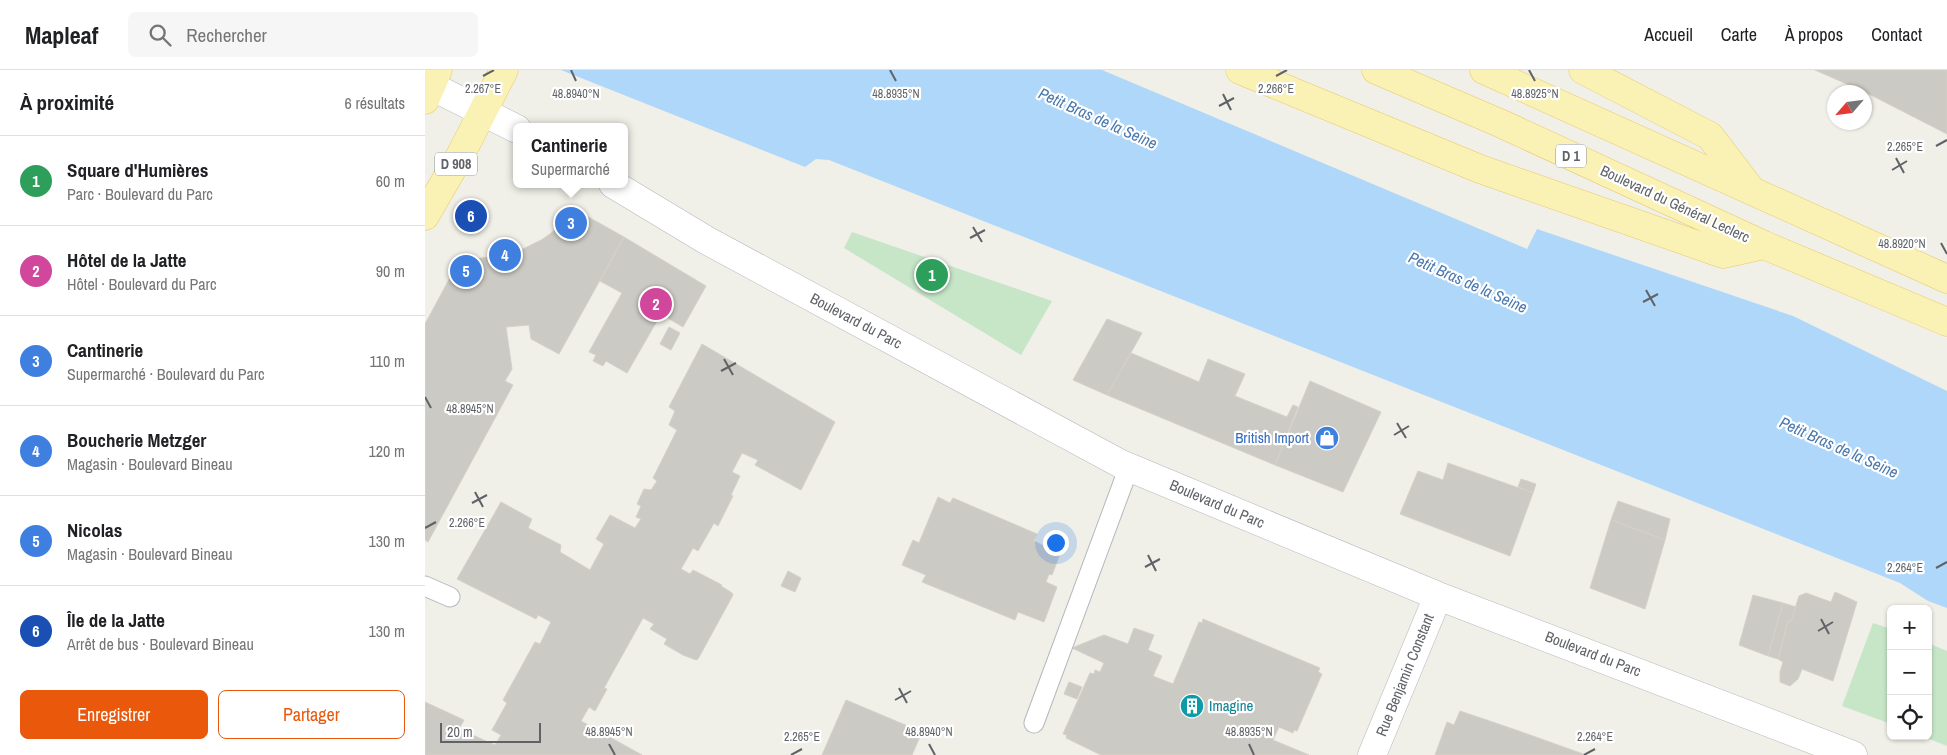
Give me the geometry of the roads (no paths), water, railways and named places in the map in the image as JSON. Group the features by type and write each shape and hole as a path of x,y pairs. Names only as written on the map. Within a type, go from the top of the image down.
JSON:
{"main road":[{"name":"D 908","path":"425,216 455,167 485,111 504,70"},
{"path":"1240,70 1479,168 1723,254 1764,245"},
{"name":"Boulevard du Général Leclerc","path":"1376,70 1502,124 1764,245 1947,322"},
{"path":"1483,70 1947,279"},
{"path":"1583,70 1710,136 1752,190"}],"street":[{"path":"430,84 513,127"},
{"name":"Boulevard du Parc","path":"620,188 706,240 1129,467 1438,596 1850,754"},
{"name":"Rue Benjamin Constant","path":"1372,755 1438,596"}],"lane":[{"path":"1034,723 1129,467"},
{"path":"425,586 450,597"}],"water":[{"name":"Petit Bras de la Seine","path":"561,70 1102,70 1527,249 1537,229 1793,316 1947,391 1947,608 1928,601 1900,583 829,160 816,159 805,167"}],"place":[{"name":"Île de la Jatte","path":"471,216"},
{"name":"Cantinerie","path":"571,223"},
{"name":"Boucherie Metzger","path":"505,255"},
{"name":"Nicolas","path":"466,271"},
{"name":"Square d'Humières","path":"932,275"},
{"name":"Hôtel de la Jatte","path":"656,304"},
{"name":"British Import","path":"1327,438"},
{"name":"Imagine","path":"1192,706"}]}
